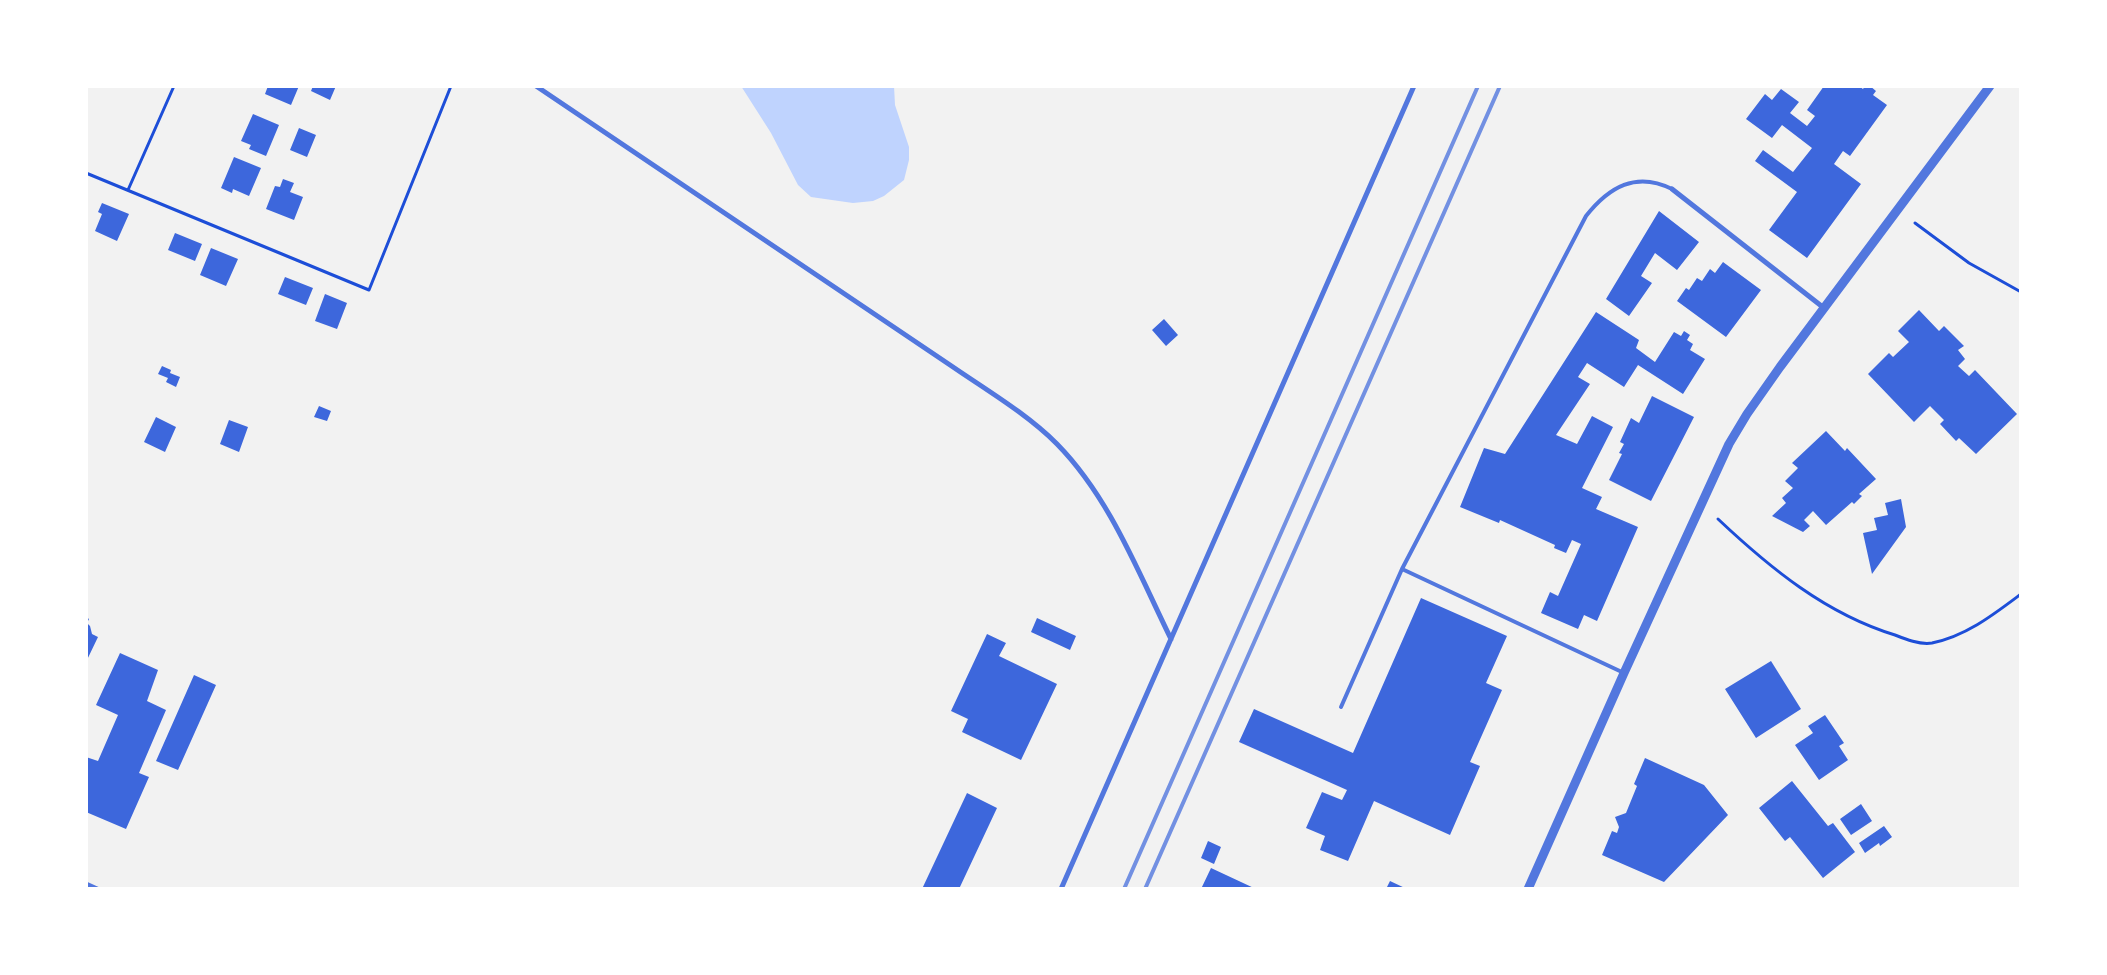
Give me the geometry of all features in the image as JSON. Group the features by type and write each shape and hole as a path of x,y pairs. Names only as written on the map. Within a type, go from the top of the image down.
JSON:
{"street":[{"path":"536,86 953,367 1021,414 1056,443 1080,471 1119,531 1170,640"},
{"path":"1061,889 1414,86"},
{"path":"1528,889 1729,444 1747,414 1824,308 1990,86"},
{"path":"1672,189 1824,308"},
{"path":"86,884 97,889"}],"lane":[{"path":"1340,707 1402,569 1586,216 1604,195 1625,184 1643,181 1658,182 1672,189"},
{"path":"1402,569 1624,673"}],"path":[{"path":"128,190 174,86"},
{"path":"86,173 369,290 451,86"},
{"path":"1898,210 1969,263 2021,292"},
{"path":"1701,503 1759,557 1806,593 1869,627 1909,640 1929,644 1954,636 1984,622 2021,594"}],"water":[{"path":"741,86 894,86 895,105 909,147 909,160 904,180 884,196 873,201 853,203 811,197 798,185 771,133"}],"building":[{"path":"268,86 299,86 291,105 265,94"},
{"path":"313,86 336,86 330,100 311,91"},
{"path":"1824,86 1859,86 1863,89 1865,86 1870,86 1876,91 1873,95 1887,105 1850,156 1843,151 1834,164 1861,184 1807,258 1769,230 1797,192 1755,161 1763,150 1793,172 1812,148 1782,125 1772,138 1746,119 1765,94 1772,100 1781,89 1799,102 1790,113 1807,126 1815,116 1807,110"},
{"path":"253,114 279,125 266,156 249,149 251,145 241,141"},
{"path":"299,128 316,135 307,157 290,150"},
{"path":"234,157 261,168 249,196 233,189 232,193 221,188"},
{"path":"283,179 294,183 290,192 303,197 294,220 266,209 275,186 280,187"},
{"path":"102,203 129,214 117,241 95,231 102,214 98,212"},
{"path":"1659,211 1699,242 1677,270 1655,253 1641,276 1652,283 1629,316 1606,299"},
{"path":"175,233 202,244 195,261 168,250"},
{"path":"211,248 238,259 226,286 200,275"},
{"path":"1723,262 1761,290 1726,337 1677,301 1686,288 1689,290 1697,278 1702,281 1710,269 1715,273"},
{"path":"285,277 313,288 306,305 278,294"},
{"path":"325,294 347,303 337,329 315,321"},
{"path":"1919,310 1939,331 1944,326 1964,346 1958,350 1965,359 1958,366 1969,376 1975,370 2017,414 1976,454 1959,438 1956,441 1940,424 1944,420 1930,406 1914,422 1868,374 1889,353 1893,357 1909,342 1898,331"},
{"path":"1596,312 1639,340 1636,348 1655,362 1674,332 1681,336 1684,331 1690,335 1687,340 1693,344 1690,350 1705,359 1683,394 1638,365 1624,387 1587,363 1578,377 1590,384 1556,435 1577,444 1592,416 1613,427 1582,488 1602,497 1596,509 1638,527 1597,621 1584,615 1578,629 1541,613 1550,592 1558,596 1581,544 1572,540 1566,553 1554,548 1555,545 1500,520 1499,523 1460,507 1484,448 1505,454"},
{"path":"1164,319 1178,335 1166,346 1152,330"},
{"path":"162,366 171,370 170,373 180,377 176,387 166,382 168,378 158,374"},
{"path":"1652,396 1694,417 1651,501 1609,480 1622,454 1619,453 1624,444 1620,442 1631,418 1639,423"},
{"path":"319,406 331,411 327,421 314,417"},
{"path":"156,417 176,427 165,452 144,442"},
{"path":"229,420 248,427 239,452 220,444"},
{"path":"1826,431 1845,451 1847,448 1876,479 1859,494 1862,496 1854,504 1852,502 1826,525 1813,511 1804,520 1810,526 1803,532 1772,516 1786,503 1782,498 1793,488 1785,481 1798,468 1792,463"},
{"path":"1901,499 1906,527 1872,574 1863,533 1877,530 1874,518 1888,515 1885,503"},
{"path":"1421,598 1507,636 1486,683 1502,690 1470,762 1480,766 1450,835 1374,801 1348,861 1320,850 1325,836 1306,828 1322,792 1342,800 1347,790 1239,742 1254,709 1353,753"},
{"path":"86,617 89,619 87,623 92,634 98,637 86,662"},
{"path":"1037,618 1076,636 1070,650 1031,632"},
{"path":"987,634 1006,643 999,656 1057,684 1021,760 962,732 968,719 951,711"},
{"path":"120,653 158,670 147,701 166,710 139,773 149,777 126,829 86,812 86,757 98,761 118,715 96,705"},
{"path":"1771,661 1801,709 1756,738 1725,689"},
{"path":"194,675 216,685 178,770 156,761"},
{"path":"1825,715 1844,743 1839,746 1848,760 1819,780 1795,745 1813,733 1808,726"},
{"path":"1645,758 1704,785 1728,815 1664,882 1602,855 1612,831 1617,833 1619,827 1615,817 1626,813 1637,786 1634,784"},
{"path":"1792,781 1828,826 1833,823 1855,852 1823,878 1790,837 1785,841 1759,808"},
{"path":"967,793 997,808 959,889 922,889"},
{"path":"1861,804 1872,821 1851,835 1840,819"},
{"path":"1884,826 1892,837 1880,846 1879,843 1865,853 1859,843"},
{"path":"1208,841 1221,847 1214,864 1201,858"},
{"path":"1211,868 1256,889 1201,889"},
{"path":"1390,881 1407,889 1386,889"}],"railway":[{"path":"1124,889 1478,86"},
{"path":"1145,889 1500,86"}]}
